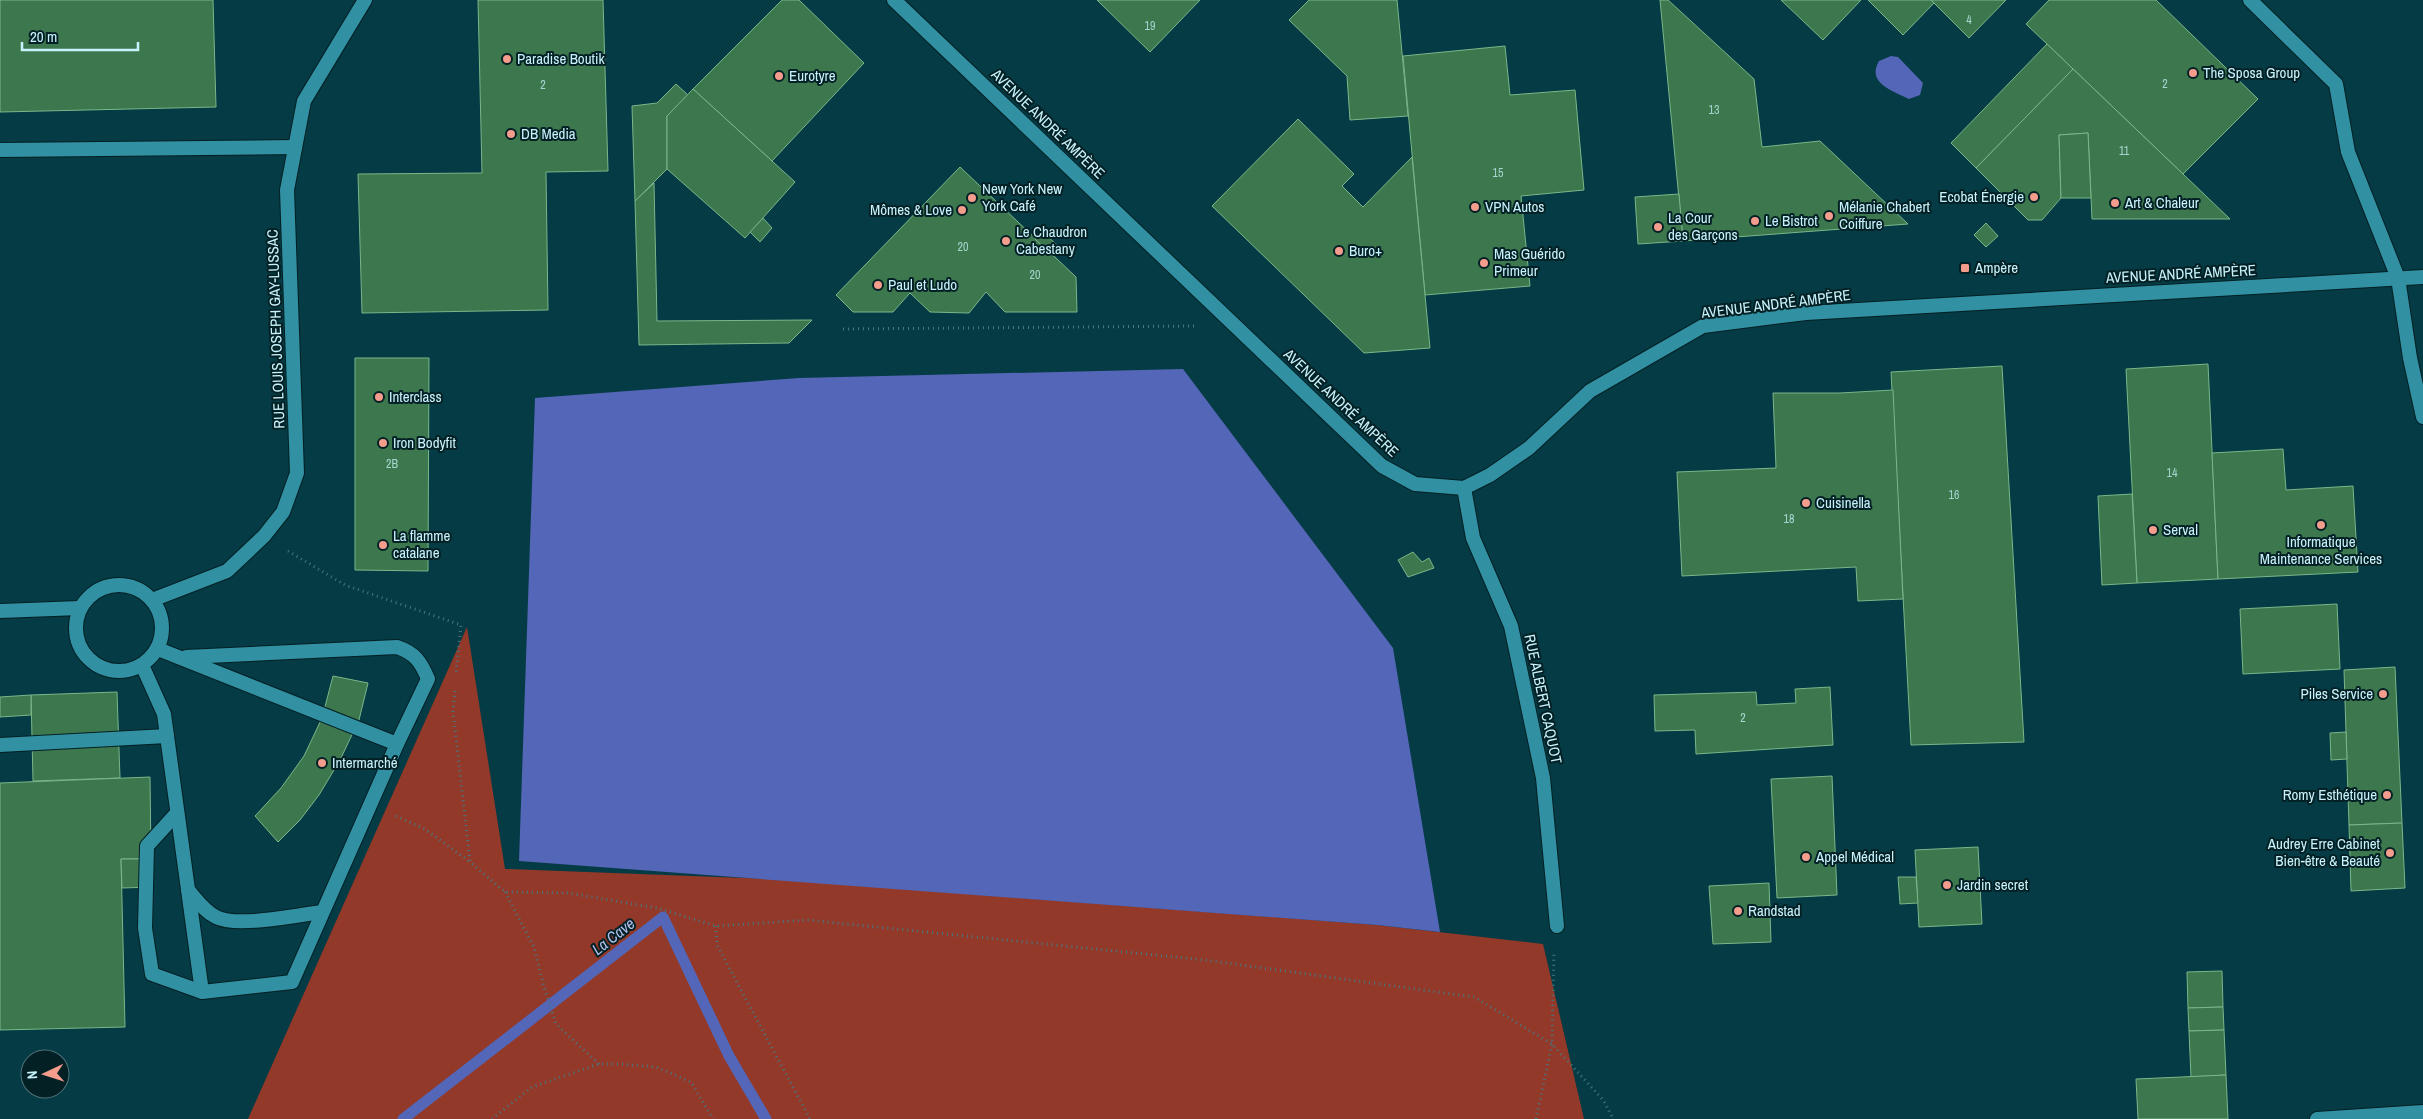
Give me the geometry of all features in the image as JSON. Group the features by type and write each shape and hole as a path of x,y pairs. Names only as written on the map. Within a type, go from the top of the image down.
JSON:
{"street":[{"name":"RUE LOUIS JOSEPH GAY-LUSSAC","path":"152,600 226,571 264,536 283,512 297,473 287,190 304,101 365,0"},
{"name":"AVENUE ANDRÉ AMPÈRE","path":"894,0 1382,466 1415,484 1464,488 1490,475 1529,448 1590,391 1703,326 1806,313 2423,277"},
{"path":"2250,0 2336,84 2348,152 2398,278 2410,358 2423,417"},
{"path":"0,150 295,147"},
{"name":"RUE ALBERT CAQUOT","path":"1464,488 1472,538 1511,626 1543,778 1557,926"},
{"path":"114,585 128,585 141,590 152,600 159,611 162,623 162,637 158,649 142,665 129,671 114,672 101,668 89,660 80,649 76,635 76,621 80,608 89,596 100,589 114,585"},
{"path":"0,610 80,608"},
{"path":"177,813 147,846 145,928 152,974 202,992 292,982 397,744 428,679 421,663 410,652 397,647 180,658"},
{"path":"158,649 397,744"},
{"path":"142,665 164,714 202,992"},
{"path":"0,745 167,736"},
{"path":"188,890 215,917 232,922 322,912"},
{"path":"2317,1119 2423,1112"}],"path":[{"path":"843,329 1234,326"},
{"path":"264,536 345,585 461,626 453,711 470,862"},
{"path":"370,805 425,828 470,862 505,892 534,946 544,987 556,1024 599,1064"},
{"path":"505,892 568,893 657,908 716,926 807,920 1205,960 1474,997 1552,1044 1604,1101 1613,1119"},
{"path":"716,926 717,945 810,1119"},
{"path":"1536,1119 1552,1044 1552,964 1557,926"},
{"path":"492,1119 532,1087 599,1064 656,1067 691,1082 713,1119"}],"shaded area":[{"path":"467,627 505,869 772,879 1377,925 1543,944 1584,1119 248,1119"}],"water":[{"path":"1891,56 1898,57 1923,83 1920,95 1909,99 1889,89 1879,81 1876,69 1879,61"},
{"path":"1183,369 1393,648 1440,932 1377,925 519,861 535,398 799,378"}],"building":[{"path":"0,0 213,0 216,107 0,112"},
{"path":"478,0 603,0 608,171 546,172 548,310 362,313 358,174 482,173"},
{"name":"Eurotyre","path":"782,0 799,0 864,63 772,161 693,89"},
{"path":"1097,0 1200,0 1150,52"},
{"path":"1309,0 1397,0 1408,116 1350,120 1347,76 1289,20"},
{"path":"1660,0 1668,0 1754,79 1762,147 1820,141 1908,224 1683,241"},
{"path":"1781,0 1861,0 1823,40"},
{"path":"1868,0 1931,0 1934,3 1903,35"},
{"path":"1931,0 2006,0 1969,38"},
{"path":"2049,0 2156,0 2258,99 2183,174 2026,24"},
{"path":"2047,44 2073,69 1976,168 1951,143"},
{"path":"1505,46 1510,95 1575,90 1584,190 1521,196 1530,286 1425,295 1403,56"},
{"path":"2073,69 2230,219 2092,219 2088,133 2059,135 2061,198 2042,220 2028,220 1976,168"},
{"path":"676,84 688,95 667,116 667,169 635,201 632,106 657,103"},
{"path":"693,89 795,182 745,238 667,169 667,116"},
{"name":"Buro+","path":"1298,119 1354,174 1342,186 1363,207 1412,157 1430,348 1364,353 1212,206"},
{"path":"2088,133 2091,198 2061,198 2059,135"},
{"path":"960,167 1076,277 1077,312 1005,312 986,292 969,313 930,312 910,293 893,312 853,312 836,295"},
{"path":"654,183 657,321 812,320 789,343 639,345 635,201"},
{"path":"1679,194 1683,241 1638,244 1635,197"},
{"path":"763,218 772,228 760,242 750,232"},
{"path":"1986,223 1998,236 1986,247 1974,235"},
{"path":"1043,232 1059,247 1052,255 1035,239"},
{"path":"355,358 429,358 428,571 355,570"},
{"path":"2208,364 2218,579 2137,583 2126,369"},
{"path":"2002,366 2024,742 1911,745 1891,372"},
{"path":"1893,390 1903,599 1858,601 1856,567 1682,576 1677,472 1776,468 1773,393 1840,393"},
{"path":"2283,449 2286,490 2353,486 2358,572 2218,579 2212,453"},
{"path":"2132,494 2137,583 2102,585 2098,496"},
{"path":"1413,552 1422,562 1429,558 1434,568 1408,577 1398,560"},
{"path":"2337,604 2340,669 2243,674 2240,609"},
{"path":"2395,667 2402,823 2349,825 2344,670"},
{"path":"333,676 368,683 359,720 340,760 319,795 300,820 278,842 255,816 281,788 304,756 322,718"},
{"path":"1830,687 1833,745 1696,754 1695,730 1655,731 1654,695 1756,692 1757,705 1796,703 1795,689"},
{"path":"117,692 120,778 33,781 31,695"},
{"path":"31,695 31,715 0,717 0,697"},
{"path":"2346,732 2347,759 2331,760 2330,733"},
{"path":"1832,776 1837,895 1777,898 1771,779"},
{"path":"150,777 151,859 121,859 125,1027 0,1030 0,783"},
{"path":"2402,823 2405,888 2351,891 2349,825"},
{"path":"1978,847 1982,924 1919,927 1915,850"},
{"path":"121,859 151,859 152,887 122,888"},
{"path":"1898,877 1916,877 1918,903 1900,904"},
{"path":"1769,883 1771,942 1713,944 1709,886"},
{"path":"2222,971 2223,1007 2188,1008 2187,972"},
{"path":"2223,1007 2224,1030 2189,1031 2188,1008"},
{"path":"2224,1030 2226,1075 2191,1077 2189,1031"},
{"path":"2226,1075 2228,1119 2138,1119 2136,1079"}],"waterway":[{"name":"La Cave","path":"403,1119 663,917 729,1056 766,1119"}],"place":[{"name":"Paradise Boutik","path":"507,59"},
{"name":"The Sposa Group","path":"2193,73"},
{"name":"Eurotyre","path":"779,76"},
{"name":"DB Media","path":"511,134"},
{"name":"Ecobat Énergie","path":"2034,197"},
{"name":"New York New York Café","path":"972,198"},
{"name":"Art & Chaleur","path":"2115,203"},
{"name":"VPN Autos","path":"1475,207"},
{"name":"Mômes & Love","path":"962,210"},
{"name":"Mélanie Chabert Coiffure","path":"1829,216"},
{"name":"Le Bistrot","path":"1755,221"},
{"name":"La Cour des Garçons","path":"1658,227"},
{"name":"Le Chaudron Cabestany","path":"1006,241"},
{"name":"Buro+","path":"1339,251"},
{"name":"Mas Guérido Primeur","path":"1484,263"},
{"name":"Ampère","path":"1965,268"},
{"name":"Paul et Ludo","path":"878,285"},
{"name":"Interclass","path":"379,397"},
{"name":"Iron Bodyfit","path":"383,443"},
{"name":"Cuisinella","path":"1806,503"},
{"name":"Informatique Maintenance Services","path":"2321,525"},
{"name":"Serval","path":"2153,530"},
{"name":"La flamme catalane","path":"383,545"},
{"name":"Piles Service","path":"2383,694"},
{"name":"Intermarché","path":"322,763"},
{"name":"Romy Esthétique","path":"2387,795"},
{"name":"Audrey Erre Cabinet Bien-être & Beauté","path":"2390,853"},
{"name":"Appel Médical","path":"1806,857"},
{"name":"Jardin secret","path":"1947,885"},
{"name":"Randstad","path":"1738,911"}]}
